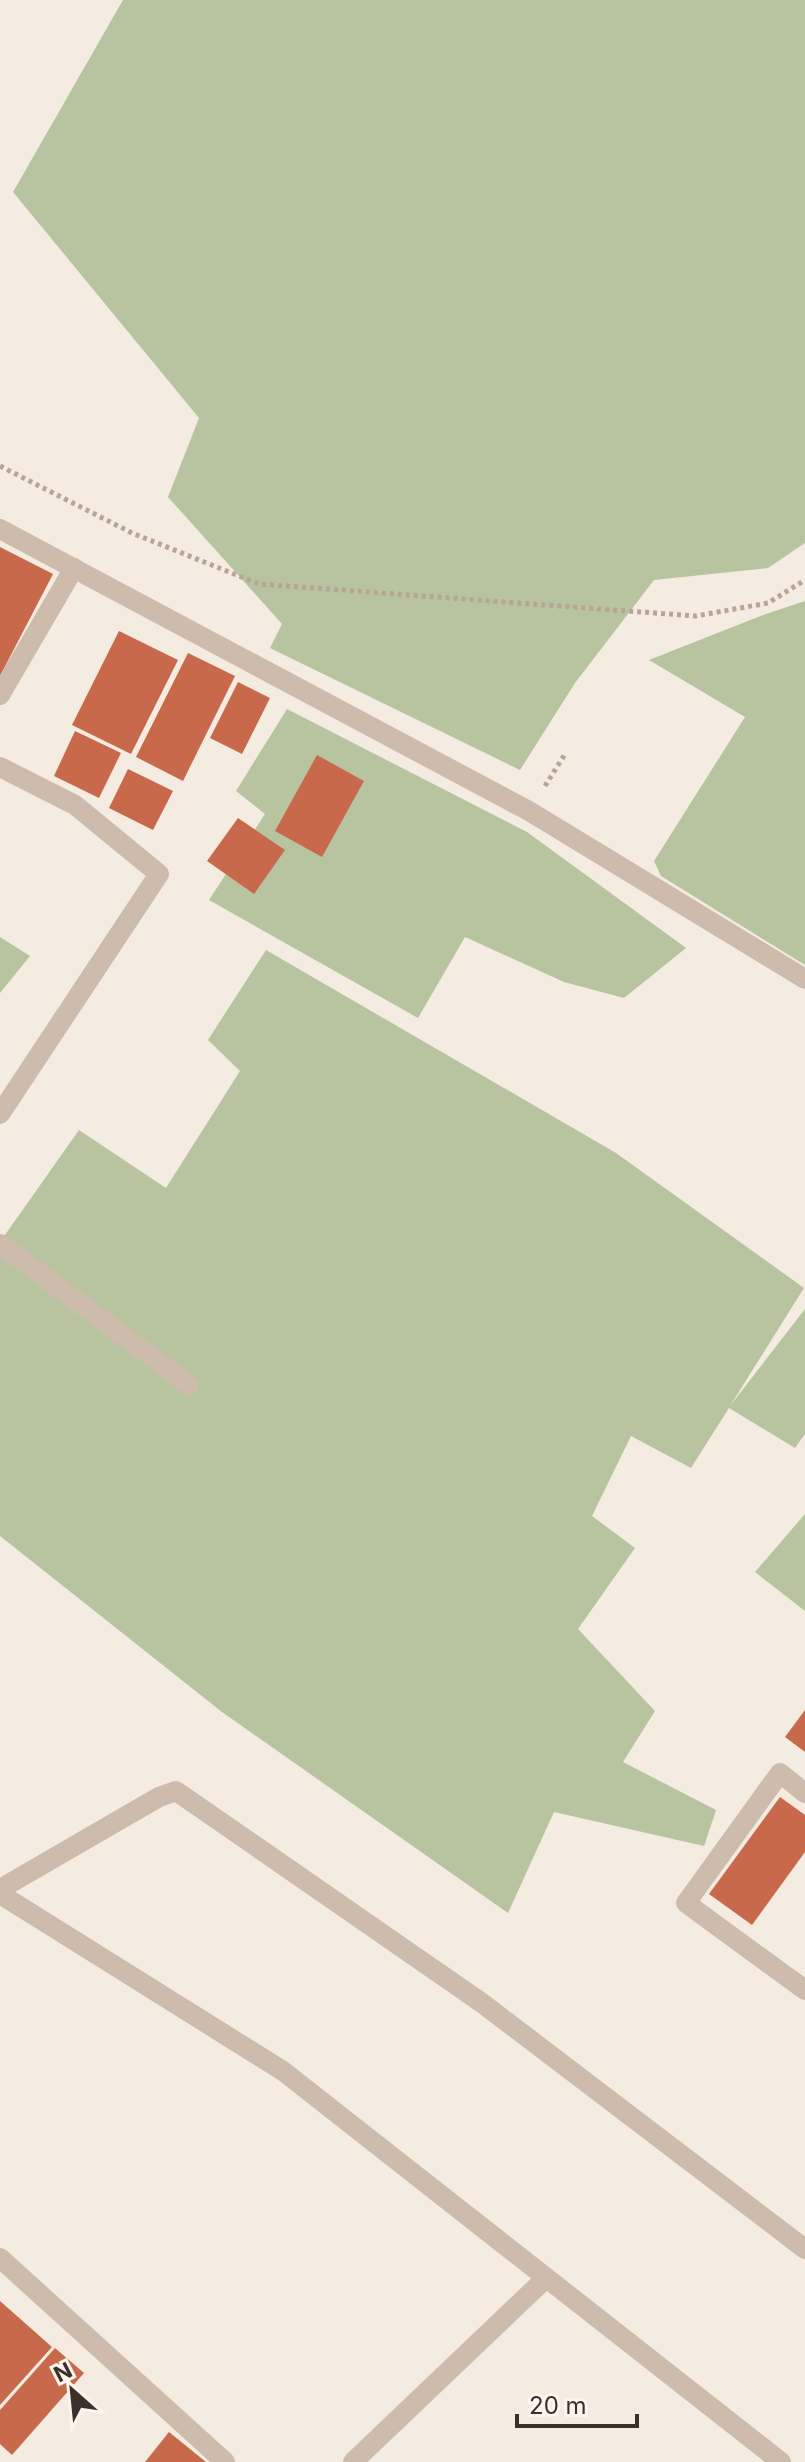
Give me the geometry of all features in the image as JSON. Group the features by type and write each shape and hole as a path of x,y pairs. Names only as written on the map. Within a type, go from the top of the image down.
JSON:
{"street":[{"path":"0,529 529,811 805,979"},
{"path":"0,695 74,568"},
{"path":"0,767 75,805 159,874 0,1114"},
{"path":"0,1244 189,1385"},
{"path":"805,1793 780,1773 686,1903 805,1990"},
{"path":"781,2462 283,2071 0,1892 159,1797 176,1791 482,2003 805,2249"},
{"path":"0,2258 225,2462"},
{"path":"353,2462 545,2279"}],"path":[{"path":"0,466 132,533 259,584 696,616 768,603 805,580"},
{"path":"529,811 565,754"}],"green space":[{"path":"123,0 805,0 805,543 768,568 654,580 575,683 520,770 270,648 282,624 168,497 199,418 13,192"},
{"path":"805,601 805,965 661,876 654,861 745,717 649,660"},
{"path":"287,709 527,832 686,948 624,998 564,982 465,937 418,1018 209,900 265,814 236,791"},
{"path":"0,937 30,956 0,993"},
{"path":"266,950 616,1153 804,1288 730,1406 805,1309 805,1434 795,1448 729,1408 691,1468 631,1436 592,1516 635,1548 578,1629 655,1711 623,1762 716,1810 704,1846 554,1812 508,1913 222,1712 0,1536 0,1242 79,1130 166,1188 240,1071 208,1040"},
{"path":"805,1514 805,1611 755,1572"}],"building":[{"path":"0,547 53,574 0,676"},
{"path":"119,631 178,660 131,754 72,725"},
{"path":"188,653 235,676 183,781 136,757"},
{"path":"238,682 270,698 242,754 210,738"},
{"path":"75,731 121,753 99,798 54,776"},
{"path":"317,755 364,781 322,857 275,831"},
{"path":"128,769 173,791 153,830 109,808"},
{"path":"238,818 285,850 254,894 207,861"},
{"path":"805,1710 805,1752 785,1737"},
{"path":"780,1797 805,1815 805,1852 752,1925 709,1894"},
{"path":"0,2301 52,2347 0,2405"},
{"path":"55,2348 84,2373 12,2455 0,2444 0,2410"},
{"path":"169,2432 206,2462 145,2462"}]}
